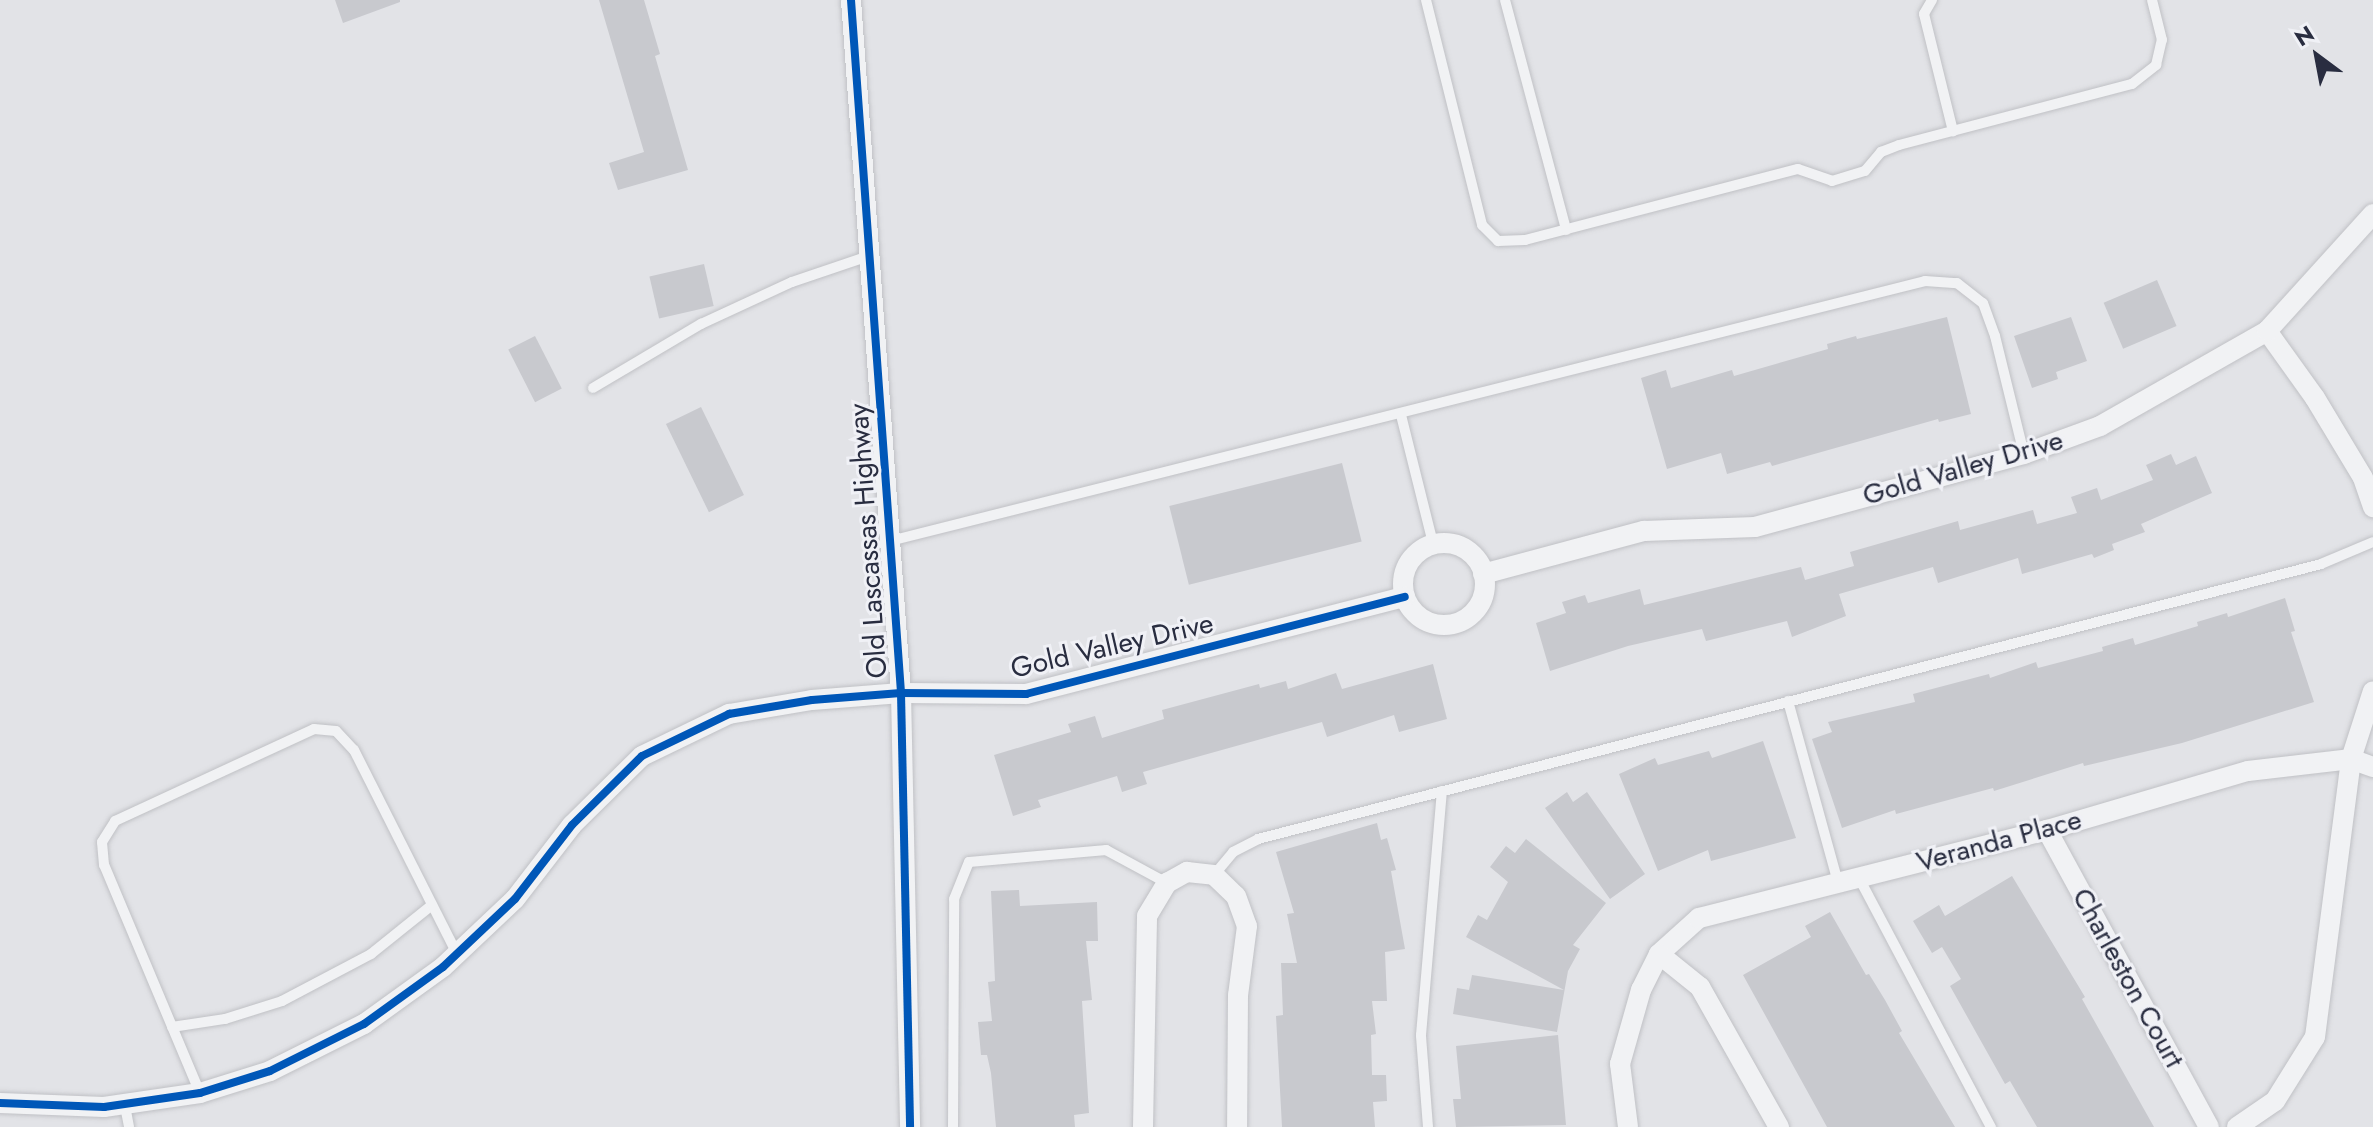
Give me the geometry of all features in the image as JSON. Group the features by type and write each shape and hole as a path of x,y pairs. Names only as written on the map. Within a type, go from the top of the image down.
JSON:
{"street":[{"name":"Old Lascassas Highway","path":"851,0 901,693 910,1127"},
{"name":"Gold Valley Drive","path":"1483,574 1644,531 1755,527 2024,454 2100,426 2267,331 2373,214"},
{"path":"2267,331 2315,398 2363,478 2373,507"},
{"path":"1433,543 1459,545 1471,553 1483,574 1483,597 1476,610 1452,624 1424,620 1413,611 1405,597 1405,570 1412,557 1433,543"},
{"name":"Gold Valley Drive","path":"0,1103 125,1106 200,1093 270,1071 364,1024 457,954 515,899 572,825 642,756 729,714 812,700 901,693 1026,694 1405,597"},
{"path":"2237,1127 2275,1101 2315,1037 2351,759 2373,691"},
{"path":"2351,759 2373,767"},
{"name":"Veranda Place","path":"1659,954 1699,918 2047,830 2248,771 2351,759"},
{"name":"Charleston Court","path":"2047,830 2209,1127"},
{"path":"1143,1127 1147,916 1167,883 1187,872 1214,875 1236,896 1247,926 1238,995 1237,1127"},
{"path":"1628,1127 1620,1064 1641,990 1659,954 1700,987 1779,1127"}],"lane":[{"path":"1426,0 1482,225 1498,241 1525,240 1798,169 1832,181 1865,171 1881,152 2132,84 2156,65 2162,40 2152,0"},
{"path":"1505,0 1566,230"},
{"path":"1932,0 1924,14 1953,131"},
{"path":"593,388 714,318 792,282 869,256"},
{"path":"890,541 1925,281 1957,283 1983,303 1995,336 2024,454"},
{"path":"1401,415 1433,543"},
{"path":"1214,875 1233,852 1258,839 2321,564 2373,542"},
{"path":"1788,701 1838,883"},
{"path":"200,1093 104,865 102,842 115,821 314,729 336,731 354,750 457,954"},
{"path":"1428,1127 1421,1035 1442,791"},
{"path":"953,1127 954,899 969,862 1106,850 1167,883"},
{"path":"1859,877 1991,1127"},
{"path":"172,1027 225,1019 282,1001 371,954 432,905"},
{"path":"125,1106 129,1127"}],"building":[{"path":"335,0 400,0 400,2 343,23"},
{"path":"599,0 644,0 660,54 655,56 688,170 618,190 609,163 644,152"},
{"path":"704,264 714,306 659,318 649,277"},
{"path":"2157,280 2177,326 2123,349 2104,303"},
{"path":"1947,317 1971,414 1939,422 1938,419 1772,466 1770,462 1727,474 1721,453 1667,469 1641,378 1666,370 1671,388 1732,370 1734,376 1828,349 1827,344"},
{"path":"2071,317 2087,361 2056,372 2058,379 2032,388 2014,336"},
{"path":"535,336 562,389 535,402 508,350"},
{"path":"701,407 744,495 709,512 666,424"},
{"path":"2171,454 2176,465 2196,456 2212,493 2141,524 2145,532 2112,544 2114,550 2094,558 2092,554 2022,574 2018,558 1938,583 1933,567 1839,594 1846,616 1792,637 1787,621 1706,641 1702,629 1628,646 1550,671 1536,623 1566,613 1562,602 1585,595 1588,603 1640,589 1644,605 1801,567 1805,580 1854,566 1850,552 1958,521 1960,530 2033,510 2037,524 2077,513 2071,497 2097,488 2101,500 2153,480 2146,465"},
{"path":"1342,463 1362,542 1189,585 1169,506"},
{"path":"2285,598 2295,631 2291,632 2314,702 2182,743 2084,766 2083,763 1994,791 1993,788 1896,814 1895,810 1842,828 1812,739 1832,732 1828,722 1915,702 1913,694 1989,674 1990,678 2036,662 2038,668 2103,651 2102,647 2133,638 2135,645 2198,626 2197,622 2227,613 2228,617"},
{"path":"1433,664 1447,719 1399,732 1394,715 1327,737 1322,722 1143,772 1147,784 1122,792 1117,776 1038,800 1041,807 1013,816 994,755 1071,732 1068,724 1095,716 1102,738 1164,719 1162,710 1259,684 1260,688 1286,681 1288,689 1336,673 1342,689"},
{"path":"1763,741 1796,838 1711,861 1708,850 1658,871 1619,774 1655,758 1658,765 1709,751 1712,758"},
{"path":"1567,792 1573,802 1587,792 1645,874 1610,899 1545,808"},
{"path":"1377,823 1381,840 1387,838 1396,870 1391,871 1405,949 1385,952 1387,1001 1372,1001 1376,1034 1371,1035 1372,1075 1386,1075 1387,1101 1373,1102 1375,1127 1282,1127 1276,1016 1283,1015 1281,963 1297,963 1287,914 1294,913 1276,852"},
{"path":"1526,839 1606,903 1573,945 1580,949 1568,971 1557,1032 1453,1014 1457,988 1469,990 1472,975 1564,990 1466,937 1478,915 1487,920 1508,882 1490,867 1506,846 1515,853"},
{"path":"2012,876 2085,997 2082,999 2154,1127 2037,1127 2010,1081 2005,1084 1950,986 1961,979 1942,947 1932,953 1913,921 1939,905 1945,916"},
{"path":"1019,890 1020,906 1097,902 1098,941 1086,941 1092,1000 1082,1001 1089,1113 1074,1115 1075,1127 996,1127 991,1073 987,1055 981,1055 978,1022 992,1021 988,982 995,981 991,891"},
{"path":"1830,912 1866,975 1869,974 1885,1000 1902,1031 1899,1033 1955,1127 1827,1127 1743,975 1811,937 1805,926"},
{"path":"1558,1035 1566,1125 1456,1127 1453,1099 1461,1099 1456,1046"}],"cycle path":[{"path":"851,0 901,693 910,1127"},
{"path":"0,1103 104,1107 200,1093 270,1071 364,1024 443,967 515,899 572,825 642,756 729,714 812,700 901,693 1026,694 1405,597"}]}
